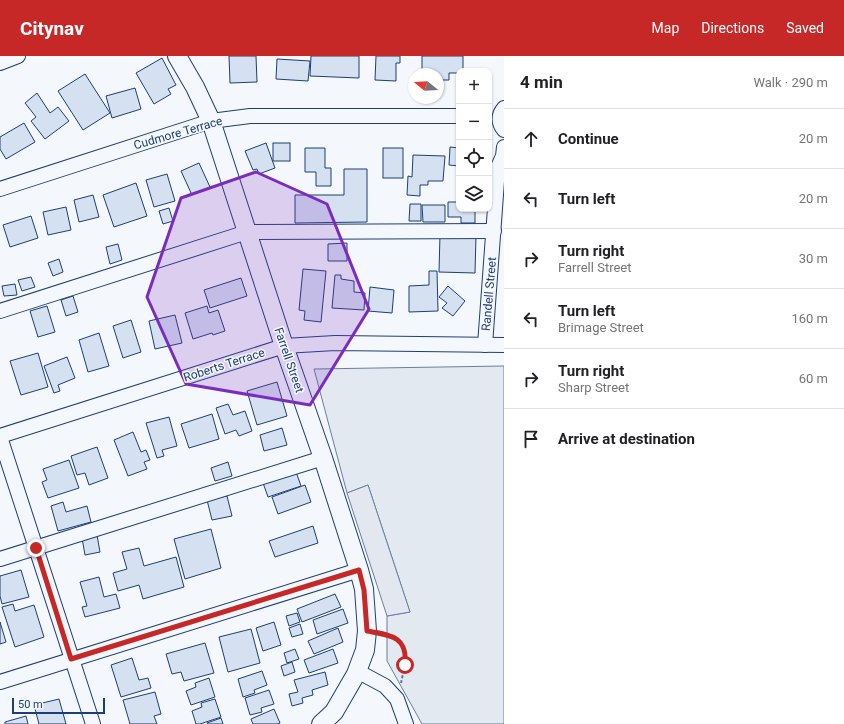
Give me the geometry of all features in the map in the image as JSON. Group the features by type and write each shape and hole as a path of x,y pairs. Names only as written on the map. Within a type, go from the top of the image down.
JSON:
{"main road":[{"name":"Farrell Street","path":"176,56 195,87 211,122 284,346 323,458 364,590 367,631 365,650 357,671 334,712 321,724"}],"street":[{"path":"0,63 18,56"},
{"path":"497,114 500,125 504,130"},
{"name":"Cudmore Terrace","path":"0,189 211,122 250,116 456,116"},
{"name":"Randell Street","path":"485,345 498,167 503,156 504,147"},
{"path":"0,311 247,232 494,231"},
{"name":"Roberts Terrace","path":"0,437 284,346 335,343 504,345"},
{"path":"0,437 71,659 94,724"},
{"path":"0,559 323,458"},
{"path":"0,682 359,570"},
{"path":"357,671 385,686 397,699 406,724"}],"path":[{"path":"367,631 397,638 405,649 405,665 397,699"}],"highlighted area":[{"path":"256,172 327,204 369,309 310,405 186,384 147,297 181,198"}],"shaded area":[{"path":"504,366 504,724 422,724 387,661 387,616 410,612 368,485 347,493 314,369"},
{"path":"368,485 410,612 387,616 347,493"}],"building":[{"path":"229,56 256,56 257,82 230,83"},
{"path":"311,56 359,56 359,78 310,76"},
{"path":"376,56 400,56 400,63 396,63 396,81 375,80"},
{"path":"422,56 463,56 463,68 456,68 456,73 449,73 449,80 444,80 444,68 422,68"},
{"path":"162,58 176,85 168,89 171,94 154,104 136,73"},
{"path":"277,59 310,61 308,81 276,79"},
{"path":"85,74 110,113 83,130 58,91"},
{"path":"135,88 141,109 112,118 106,96"},
{"path":"37,93 50,113 58,107 69,121 45,139 31,121 36,117 25,103"},
{"path":"24,123 35,142 6,159 0,149 0,137"},
{"path":"266,143 275,168 259,174 257,169 253,170 245,151"},
{"path":"273,143 290,143 290,161 273,161"},
{"path":"450,147 456,148 456,166 449,165"},
{"path":"305,148 325,148 325,168 331,168 331,186 316,186 316,172 305,172"},
{"path":"383,148 403,148 403,178 383,178"},
{"path":"413,155 445,156 443,181 428,181 428,185 420,185 420,196 407,195 408,176 412,177"},
{"path":"199,163 210,187 192,195 181,171"},
{"path":"344,169 367,169 367,222 295,223 295,195 344,195"},
{"path":"167,174 175,201 154,207 146,180"},
{"path":"136,183 147,216 114,227 103,195"},
{"path":"93,195 99,217 79,222 74,200"},
{"path":"448,202 456,202 456,212 475,212 475,223 461,223 461,217 448,217"},
{"path":"410,204 421,204 421,221 409,221"},
{"path":"422,205 445,205 445,222 423,222"},
{"path":"66,207 71,230 48,235 43,212"},
{"path":"169,208 173,221 163,224 159,211"},
{"path":"31,216 38,238 10,247 3,225"},
{"path":"440,235 476,236 475,273 439,272"},
{"path":"347,243 347,261 328,261 328,244"},
{"path":"118,244 122,260 110,264 106,247"},
{"path":"59,259 63,272 53,276 48,263"},
{"path":"303,269 326,271 321,322 304,320 305,311 299,310"},
{"path":"429,271 437,271 438,311 409,312 409,286 429,285"},
{"path":"335,275 341,275 341,279 354,281 354,292 365,293 364,310 332,308"},
{"path":"31,277 35,287 22,291 18,280"},
{"path":"241,278 247,296 210,308 204,290"},
{"path":"15,284 17,295 4,296 2,286"},
{"path":"448,286 465,301 453,316 442,308 447,303 439,297"},
{"path":"370,287 394,290 392,313 368,311"},
{"path":"73,296 78,312 66,316 61,300"},
{"path":"47,306 55,332 38,337 30,311"},
{"path":"207,306 209,313 218,310 225,331 213,335 212,333 193,339 185,313"},
{"path":"175,315 182,343 155,349 149,321"},
{"path":"131,320 141,352 123,358 113,326"},
{"path":"99,333 109,366 88,372 79,340"},
{"path":"38,353 48,387 21,395 10,361"},
{"path":"67,357 75,378 58,385 60,391 54,393 44,366"},
{"path":"277,382 287,416 257,425 247,391"},
{"path":"228,404 233,415 245,411 252,431 239,436 236,430 225,434 216,408"},
{"path":"212,414 219,439 189,448 181,424"},
{"path":"169,417 177,446 162,450 164,456 157,458 146,423"},
{"path":"282,428 287,445 264,451 260,435"},
{"path":"133,432 141,452 146,450 150,460 144,462 147,469 128,476 114,440"},
{"path":"97,447 108,478 89,485 85,473 77,475 71,456"},
{"path":"69,460 79,488 48,498 42,482 47,480 43,469"},
{"path":"228,462 232,476 215,481 211,468"},
{"path":"295,469 301,486 268,497 262,480"},
{"path":"305,485 311,502 278,514 272,497"},
{"path":"227,496 232,516 212,520 207,500"},
{"path":"63,502 66,512 87,506 91,522 58,531 51,506"},
{"path":"313,526 318,543 275,557 269,541"},
{"path":"211,529 221,568 185,579 174,539"},
{"path":"97,535 100,552 85,555 82,538"},
{"path":"139,548 144,566 176,557 184,587 143,599 139,585 118,591 113,573 127,569 122,552"},
{"path":"21,570 29,597 2,604 0,596 0,576"},
{"path":"99,577 104,597 116,594 120,608 85,617 82,607 87,606 80,582"},
{"path":"335,594 341,607 302,622 297,609"},
{"path":"13,604 15,611 34,605 44,637 15,647 2,607"},
{"path":"343,609 348,623 317,634 313,620"},
{"path":"297,613 300,622 289,626 286,616"},
{"path":"0,622 6,642 0,644"},
{"path":"274,622 281,645 263,651 256,628"},
{"path":"300,624 303,634 292,637 289,628"},
{"path":"338,628 343,642 314,654 308,641"},
{"path":"251,629 260,663 228,672 219,637"},
{"path":"205,643 214,673 184,681 181,672 172,674 166,654"},
{"path":"295,649 299,659 287,663 284,653"},
{"path":"333,649 338,663 309,673 304,660"},
{"path":"132,658 139,680 148,678 151,688 121,697 111,665"},
{"path":"292,662 295,672 284,676 281,666"},
{"path":"262,671 267,685 254,690 255,693 243,697 238,679"},
{"path":"325,672 328,685 312,690 313,695 302,698 303,703 292,706 289,694 298,692 294,680"},
{"path":"209,678 215,697 191,705 186,691 196,687 195,683"},
{"path":"269,690 274,704 261,708 262,712 250,715 245,698"},
{"path":"155,692 161,714 154,716 157,724 130,724 123,700"},
{"path":"59,699 66,724 39,724 34,705"},
{"path":"215,699 221,717 196,724 192,711 202,707 201,703"},
{"path":"274,709 280,723 253,724 251,719"},
{"path":"26,716 28,724 5,724 5,722"},
{"path":"221,718 223,724 207,723"}],"route":[{"path":"36,548 71,659 359,570 364,590 367,631 397,638 405,649 405,665"}]}
